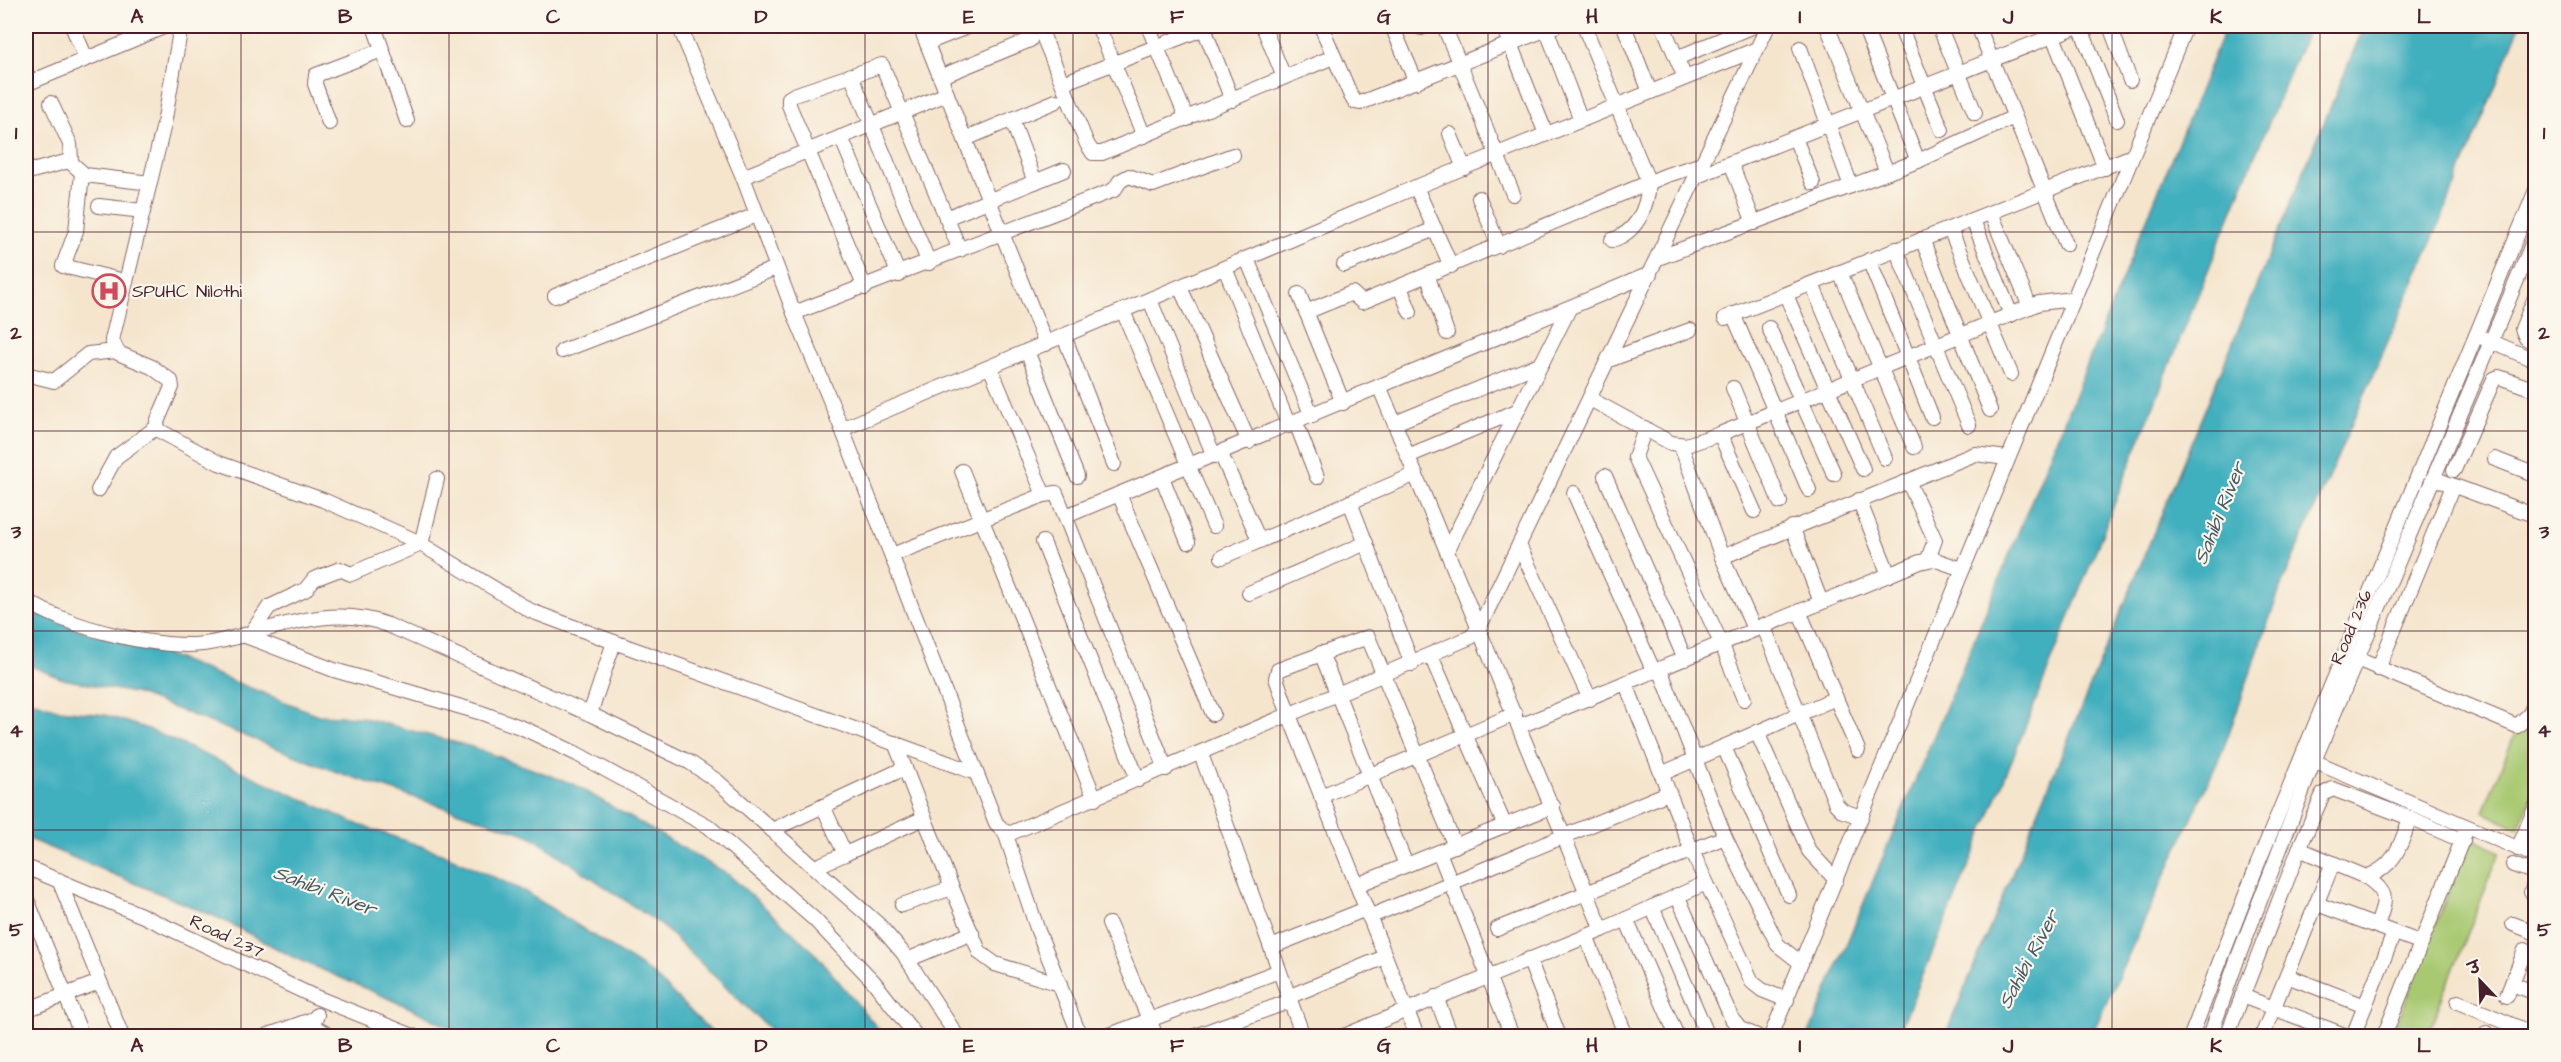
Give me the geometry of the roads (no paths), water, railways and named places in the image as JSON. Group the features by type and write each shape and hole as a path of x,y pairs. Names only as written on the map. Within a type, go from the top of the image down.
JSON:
{"street":[{"path":"72,26 86,58"},
{"path":"26,84 166,26"},
{"path":"116,351 112,340 124,281 167,112 181,26"},
{"path":"374,26 407,121"},
{"path":"679,26 743,177 794,314 842,429 996,823 1005,832 1080,1036"},
{"path":"920,26 1046,344"},
{"path":"927,43 969,26"},
{"path":"1039,26 1093,153 1102,153 1333,57"},
{"path":"1098,26 1144,136"},
{"path":"1148,26 1187,118"},
{"path":"1063,83 1205,26 1232,100"},
{"path":"1263,26 1284,77"},
{"path":"1321,26 1352,99 1359,103 1510,45 1549,27 1581,120"},
{"path":"1392,26 1416,82"},
{"path":"1444,26 1513,194"},
{"path":"1503,26 1546,134"},
{"path":"1584,26 1649,183 1648,196 1633,229 1612,240"},
{"path":"1624,26 1650,92"},
{"path":"1663,26 1685,78"},
{"path":"1677,58 1754,26"},
{"path":"1005,832 1018,832 1468,640 1479,628 1768,26"},
{"path":"1827,26 1887,172"},
{"path":"1864,26 1896,99 1918,161"},
{"path":"1900,26 1942,130"},
{"path":"1939,26 1975,113"},
{"path":"1978,26 2066,244"},
{"path":"1306,312 1353,293 1362,302 1428,277 1649,183 1731,163 2079,26 2117,120"},
{"path":"2110,26 2130,80"},
{"path":"1771,1036 2186,26"},
{"path":"2053,36 2105,168"},
{"path":"940,77 1030,40"},
{"path":"1800,48 1851,186"},
{"path":"842,429 1416,187 1757,49"},
{"path":"329,123 315,84 316,75 382,50"},
{"path":"864,288 789,105 789,98 882,65 960,250"},
{"path":"851,75 929,263"},
{"path":"743,177 947,94"},
{"path":"964,139 1056,101"},
{"path":"51,103 70,144 71,161 82,174 150,183"},
{"path":"1658,258 1918,161 2014,117"},
{"path":"1012,120 1035,182"},
{"path":"1450,134 1464,168"},
{"path":"841,137 899,274"},
{"path":"1795,138 1813,183"},
{"path":"794,314 1114,190 1120,181 1130,176 1153,185 1233,155"},
{"path":"1809,490 1729,316 2130,158"},
{"path":"26,166 32,171 71,161"},
{"path":"1731,163 1754,222"},
{"path":"946,218 1064,170"},
{"path":"82,174 76,231 63,266 124,281"},
{"path":"1416,187 1451,266"},
{"path":"2191,1036 2308,759 2535,190"},
{"path":"1479,198 1499,246"},
{"path":"99,206 143,211"},
{"path":"1991,213 2030,307"},
{"path":"555,296 756,215"},
{"path":"1973,220 2011,315"},
{"path":"1344,265 1435,229"},
{"path":"1950,229 2011,374"},
{"name":"Road 236","path":"2210,1036 2308,759 2357,659 2535,234"},
{"path":"1922,239 1990,410"},
{"path":"1896,249 1969,425"},
{"path":"1247,259 1312,416"},
{"path":"1869,260 1932,417"},
{"path":"562,351 776,268"},
{"path":"1225,268 1317,477"},
{"path":"1840,272 1882,366 1914,447"},
{"path":"1066,516 1380,388 1650,274"},
{"path":"1428,277 1447,333"},
{"path":"1812,284 1885,458"},
{"path":"1180,287 1249,442"},
{"path":"1400,287 1410,312"},
{"path":"1299,294 1343,403"},
{"path":"1786,295 1863,469"},
{"path":"2535,295 2522,328 2526,338 2535,344"},
{"path":"1681,446 1720,434 1827,388 2030,307 2073,299"},
{"path":"1150,300 1217,455 1259,540"},
{"path":"1447,550 1569,309"},
{"path":"1123,311 1214,526"},
{"path":"1769,328 1834,474"},
{"path":"1609,360 1690,330"},
{"path":"2476,334 2535,361"},
{"path":"1064,336 1114,464"},
{"path":"26,374 54,381 88,354 116,351 152,367 171,381 157,427 116,457 98,490"},
{"path":"1027,351 1077,476"},
{"path":"1395,423 1542,363"},
{"path":"990,367 1044,495"},
{"path":"2454,470 2494,379 2499,376 2535,390"},
{"path":"1380,388 1566,837 1602,930"},
{"path":"1733,388 1780,502"},
{"path":"1590,399 1681,446 1722,557 1799,714 1836,804 1843,811 1861,817"},
{"path":"1408,456 1517,411"},
{"path":"157,427 163,435 219,463 323,500 421,544 531,611 976,773"},
{"path":"1645,428 1635,457 1721,643 1744,699"},
{"path":"1720,434 1754,511"},
{"path":"1722,557 1975,454 2007,458"},
{"path":"2495,459 2535,475"},
{"path":"962,471 1095,799"},
{"path":"1222,557 1416,474"},
{"path":"1605,476 1685,659"},
{"path":"1162,477 1188,542"},
{"path":"2433,478 2535,516"},
{"path":"421,544 436,479"},
{"path":"1908,481 1935,540 1928,560"},
{"path":"2378,669 2453,486"},
{"path":"892,555 1044,495 1056,493 1166,769"},
{"path":"1574,493 1697,759 1725,837 1778,945 1801,963"},
{"path":"1119,494 1213,714"},
{"path":"1859,500 1888,575"},
{"path":"1350,502 1412,664"},
{"path":"1792,528 1821,602"},
{"path":"1042,542 1138,780"},
{"path":"1248,593 1366,543"},
{"path":"248,634 269,607 305,590 314,579 340,569 351,574 421,544"},
{"path":"1519,545 1590,699"},
{"path":"1321,796 1465,735 1590,699 1799,610 1928,560 1962,569"},
{"path":"26,600 61,618 136,639 194,645 248,634 281,623 319,617 350,617 378,622 590,714 689,762 717,781 879,925 907,960 957,1036"},
{"path":"1799,610 1858,750"},
{"path":"248,634 334,670 482,713 525,729 577,754 708,826 814,919 874,982 916,1036"},
{"path":"1417,1036 1289,715 1276,672 1366,636 1385,675 1455,846"},
{"path":"590,714 614,642"},
{"path":"1321,653 1406,865"},
{"path":"1431,656 1505,826"},
{"path":"2357,659 2517,726 2530,714 2535,699"},
{"path":"1626,684 1692,851 1752,982 1762,990 1787,1000"},
{"path":"1661,774 1836,698"},
{"path":"1757,732 1809,851 1836,880"},
{"path":"895,743 952,888 980,952 988,960 1060,984"},
{"path":"1724,747 1789,895"},
{"path":"1201,754 1303,1036"},
{"path":"2308,759 2465,835"},
{"path":"772,830 905,768"},
{"path":"2227,1036 2299,849 2323,794 2333,789 2410,818 2535,856"},
{"path":"1270,947 1451,884 1668,794"},
{"path":"823,806 845,854"},
{"path":"1357,885 1553,806"},
{"path":"2518,849 2532,825 2535,806"},
{"path":"815,867 924,818"},
{"path":"2366,877 2383,872 2399,848 2410,818"},
{"path":"2384,1036 2465,835"},
{"path":"1497,929 1725,837"},
{"path":"2299,849 2366,877 2381,888 2385,898 2376,926"},
{"path":"1438,852 1512,1036"},
{"path":"2262,1036 2333,863"},
{"path":"2512,864 2535,873"},
{"name":"Road 237","path":"26,867 326,1001 413,1036"},
{"path":"59,880 122,1036"},
{"path":"1344,1036 1602,930 1706,883"},
{"path":"902,905 952,888"},
{"path":"1677,895 1732,1019 1740,1029 1757,1036"},
{"path":"26,897 82,1036"},
{"path":"2317,904 2422,942"},
{"path":"1652,907 1708,1036"},
{"path":"1626,919 1677,1036"},
{"path":"1108,924 1156,1036"},
{"path":"2514,924 2535,933"},
{"path":"907,960 972,933"},
{"path":"2353,1036 2394,933"},
{"path":"1586,936 1626,1036"},
{"path":"2525,950 2509,990 2535,993"},
{"path":"1195,1036 1289,999 1385,957"},
{"path":"1529,959 1559,1036"},
{"path":"1107,1036 1279,971"},
{"path":"2288,976 2365,1006"},
{"path":"26,1010 99,982"},
{"path":"2242,996 2348,1036"},
{"path":"1436,997 1452,1036"},
{"path":"310,1026 326,1001"},
{"path":"2458,1002 2535,1035"},
{"path":"26,1026 30,1036"},
{"path":"266,1036 310,1026 330,1036"}],"water":[{"path":"2226,26 2310,26 2205,278 2002,784 1897,1036 1808,1036 1975,638"},
{"name":"Sahibi River","path":"2364,26 2520,26 2440,222 2281,586 2223,750 2091,1036 1945,1036"},
{"path":"26,609 87,632 148,647 318,715 361,717 424,734 472,747 573,784 729,875 814,952 884,1036 777,1036 661,925 529,835 337,772 138,694 63,679 26,664"},
{"name":"Sahibi River","path":"26,699 60,710 105,715 148,729 359,825 444,854 526,892 651,973 716,1036 467,1036 406,1006 295,958 221,919 26,838"}],"place":[{"name":"SPUHC Nilothi","path":"109,291"}]}
